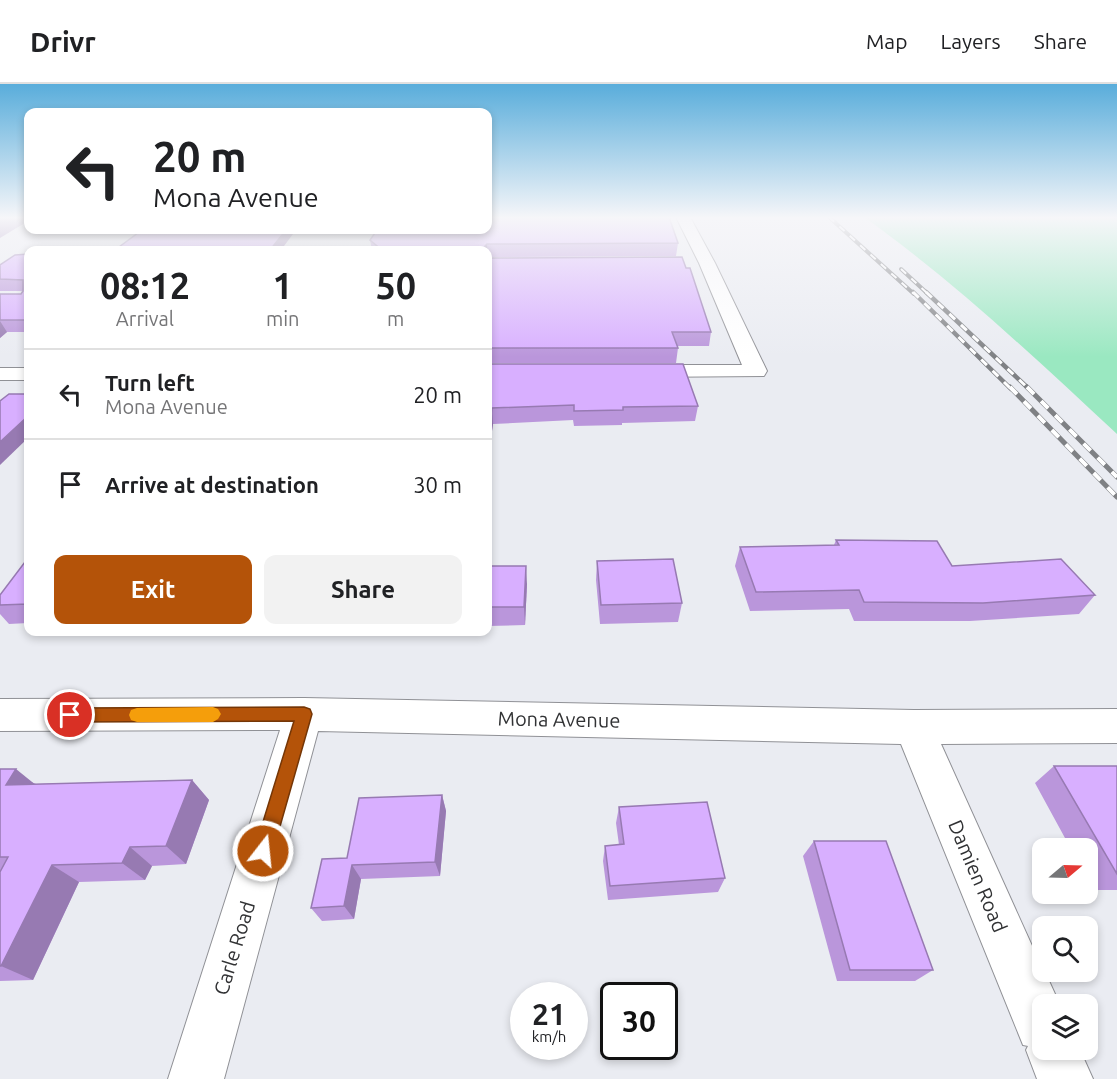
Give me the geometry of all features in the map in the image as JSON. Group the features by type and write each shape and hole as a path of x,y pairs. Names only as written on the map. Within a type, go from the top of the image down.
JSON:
{"street":[{"path":"616,371 756,371 707,263"},
{"path":"0,374 24,374"},
{"name":"Mona Avenue","path":"0,715 304,714 914,727 1117,726"},
{"name":"Carle Road","path":"196,1079 304,714"},
{"name":"Damien Road","path":"914,727 1032,1003"},
{"path":"1057,1060 1065,1079"}],"green space":[{"path":"925,263 1117,263 1117,434 963,294"}],"building":[{"path":"24,263 24,320 0,320 0,294 21,294 23,280 0,279 0,265"},
{"path":"492,263 684,263 686,268 690,268 711,332 672,332 678,348 492,348"},
{"path":"492,364 683,364 698,406 623,407 623,410 574,411 574,405 492,408"},
{"path":"9,394 24,394 24,420 0,442 0,401"},
{"path":"836,540 937,541 952,566 1061,559 1095,595 983,603 864,602 859,590 756,592 740,547 839,545"},
{"path":"673,559 682,603 601,605 597,561"},
{"path":"24,563 24,604 0,605 0,595"},
{"path":"492,566 526,566 524,607 492,607"},
{"path":"1054,766 1117,766 1117,874"},
{"path":"0,769 16,769 6,785 192,780 166,846 130,847 122,863 52,865 1,966 0,872 8,857 0,857"},
{"path":"442,795 435,862 352,865 344,906 311,908 322,859 347,858 359,798"},
{"path":"707,802 725,878 610,886 605,846 624,844 619,807"},
{"path":"814,841 886,841 933,970 850,970"}],"railway":[{"path":"880,263 914,294"},
{"path":"901,269 928,294"},
{"path":"913,292 1011,389"},
{"path":"926,292 1029,389"},
{"path":"1010,387 1117,497"},
{"path":"1029,389 1117,477"}],"slow traffic":[{"path":"137,715 213,714"}],"route":[{"path":"70,715 304,714 263,851"}]}
